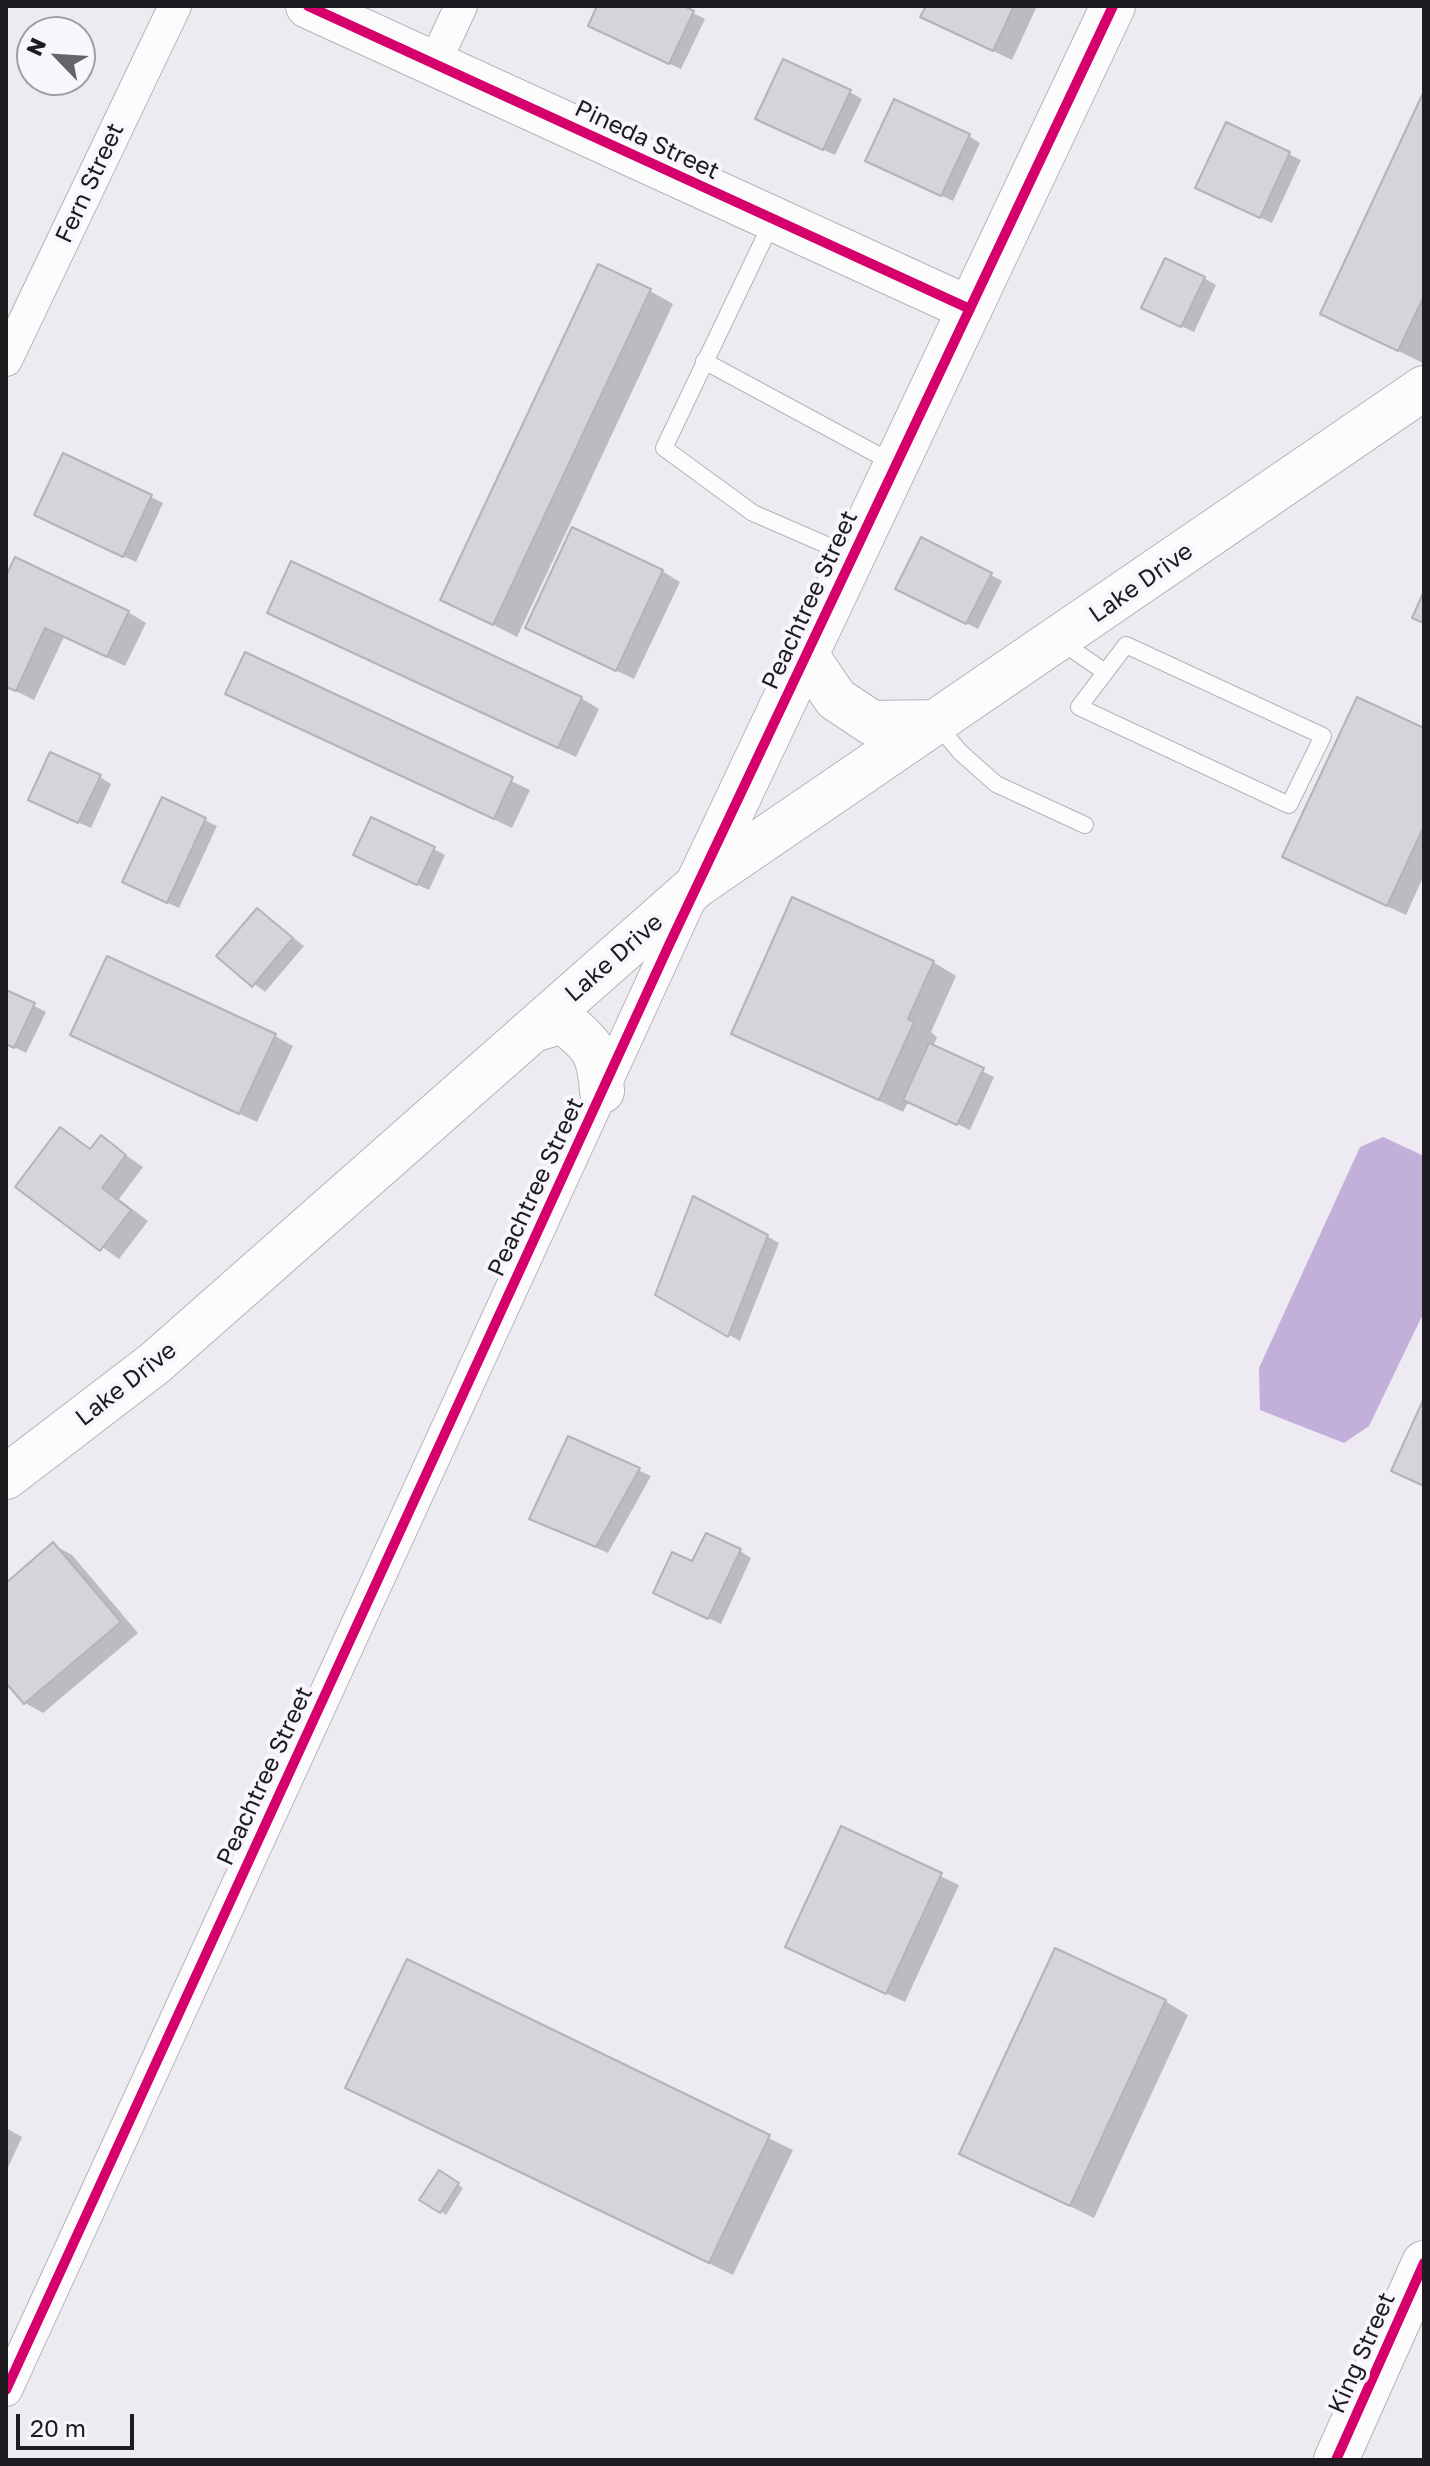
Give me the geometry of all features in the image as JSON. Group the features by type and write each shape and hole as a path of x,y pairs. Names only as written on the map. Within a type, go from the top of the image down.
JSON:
{"street":[{"name":"Fern Street","path":"6,360 175,6"},
{"name":"Pineda Street","path":"308,6 970,309"},
{"path":"434,64 461,6"},
{"name":"Peachtree Street","path":"8,2382 697,885 1113,6"},
{"name":"Lake Drive","path":"6,1477 155,1363 697,885 1424,388"},
{"path":"806,655 836,699 872,723 935,722"},
{"path":"533,1030 563,1021 583,1037 599,1058 602,1091"},
{"name":"King Street","path":"1336,2460 1424,2263"}],"lane":[{"path":"773,220 664,448 753,513 853,557"},
{"path":"704,361 895,464"},
{"path":"1058,640 1105,672"},
{"path":"1126,645 1323,736 1289,805 1079,707 1105,672 1126,645"},
{"path":"935,722 960,752 996,784 1085,825"}],"shaded area":[{"path":"1383,1137 1424,1156 1424,1312 1369,1426 1344,1443 1260,1410 1259,1368 1360,1147"}],"building":[{"path":"597,6 684,6 694,11 669,64 588,26"},
{"path":"926,6 1014,6 993,51 920,17"},
{"path":"783,59 851,90 823,150 755,119"},
{"path":"1424,91 1424,296 1398,351 1320,314"},
{"path":"894,99 970,134 941,196 865,161"},
{"path":"1226,122 1290,152 1260,218 1195,188"},
{"path":"1165,258 1205,277 1181,327 1141,308"},
{"path":"598,264 651,289 493,625 440,600"},
{"path":"63,453 152,495 123,557 34,515"},
{"path":"572,527 663,570 616,671 525,628"},
{"path":"921,537 992,573 966,624 895,589"},
{"path":"15,557 129,611 107,657 45,628 16,691 6,687 6,576"},
{"path":"291,561 582,697 558,748 267,613"},
{"path":"1424,591 1424,623 1412,618"},
{"path":"245,652 513,777 494,819 225,694"},
{"path":"1357,697 1424,728 1424,826 1387,906 1282,857"},
{"path":"50,752 101,775 78,823 28,800"},
{"path":"162,797 206,818 167,903 122,882"},
{"path":"371,817 435,847 417,885 353,855"},
{"path":"792,897 934,961 908,1019 914,1022 879,1100 731,1034"},
{"path":"257,908 293,938 252,987 216,956"},
{"path":"107,956 276,1034 239,1114 70,1035"},
{"path":"6,990 35,1003 14,1048 6,1044"},
{"path":"929,1043 984,1068 957,1125 903,1100"},
{"path":"60,1127 90,1149 101,1135 126,1155 102,1188 131,1210 100,1251 15,1187"},
{"path":"693,1196 768,1235 728,1337 655,1295"},
{"path":"1424,1398 1424,1486 1391,1471"},
{"path":"568,1436 640,1468 596,1547 529,1519"},
{"path":"706,1533 741,1549 708,1619 653,1593 672,1552 692,1561"},
{"path":"53,1542 121,1622 24,1704 6,1683 6,1583"},
{"path":"841,1826 942,1873 886,1994 785,1947"},
{"path":"1055,1948 1166,2000 1070,2206 959,2154"},
{"path":"407,1959 770,2135 709,2263 345,2088"},
{"path":"439,2170 459,2183 440,2213 419,2200"}],"cycle path":[{"path":"308,6 970,309"},
{"path":"6,2390 669,945 1113,6"},
{"path":"1336,2460 1424,2263"}]}
